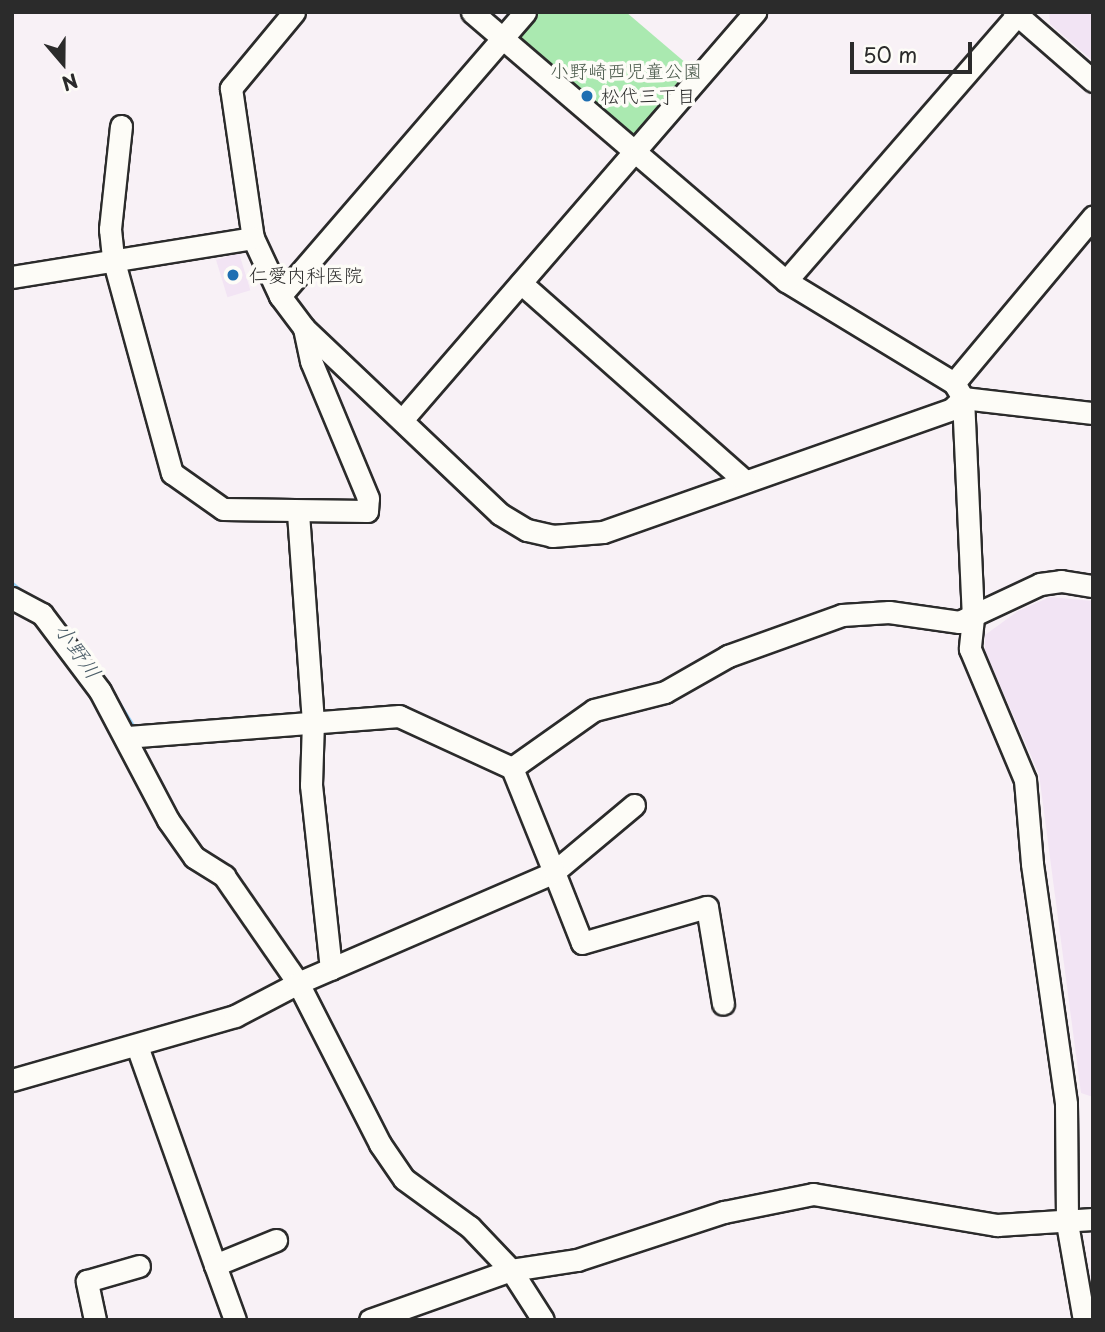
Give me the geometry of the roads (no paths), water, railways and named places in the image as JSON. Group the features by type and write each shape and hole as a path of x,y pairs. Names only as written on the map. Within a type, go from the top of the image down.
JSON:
{"street":[{"path":"294,12 231,88 253,238 280,296 304,328 500,514 527,530 552,536 603,532 951,409 959,391 1093,217"},
{"path":"472,12 786,281 959,391 1093,413"},
{"path":"280,296 525,12"},
{"path":"402,420 755,12"},
{"path":"786,281 1017,13 1093,81"},
{"path":"121,126 110,229 113,258 172,473 223,509 298,513 367,511 368,498 311,360 304,328"},
{"path":"12,277 113,258 253,238"},
{"path":"520,283 744,480"},
{"path":"959,391 973,618 970,649 1025,780 1032,864 1066,1104 1067,1223 1084,1320"},
{"path":"298,513 313,721 311,785 331,969"},
{"path":"512,768 594,710 665,692 728,656 842,615 889,612 959,622 973,618 1031,587 1061,581 1093,586"},
{"path":"12,598 42,614 100,691 168,820 194,857 224,876 298,983 380,1144 404,1178 470,1227 511,1270 543,1320"},
{"path":"125,737 400,716 512,768 582,943 707,907 723,1004"},
{"path":"12,1080 235,1016 298,983 554,872 634,805"},
{"path":"137,1046 234,1320"},
{"path":"370,1320 511,1270 576,1260 724,1212 813,1194 997,1225 1067,1223 1093,1219"},
{"path":"215,1265 275,1240"},
{"path":"95,1320 88,1281 139,1266"}],"waterway":[{"name":"小野川","path":"12,584 25,595"},
{"name":"小野川","path":"115,698 134,728"}],"place":[{"name":"松代三丁目","path":"587,96"},
{"name":"仁愛内科医院","path":"233,275"}],"park label":[{"name":"小野崎西児童公園","path":"626,71"}]}
